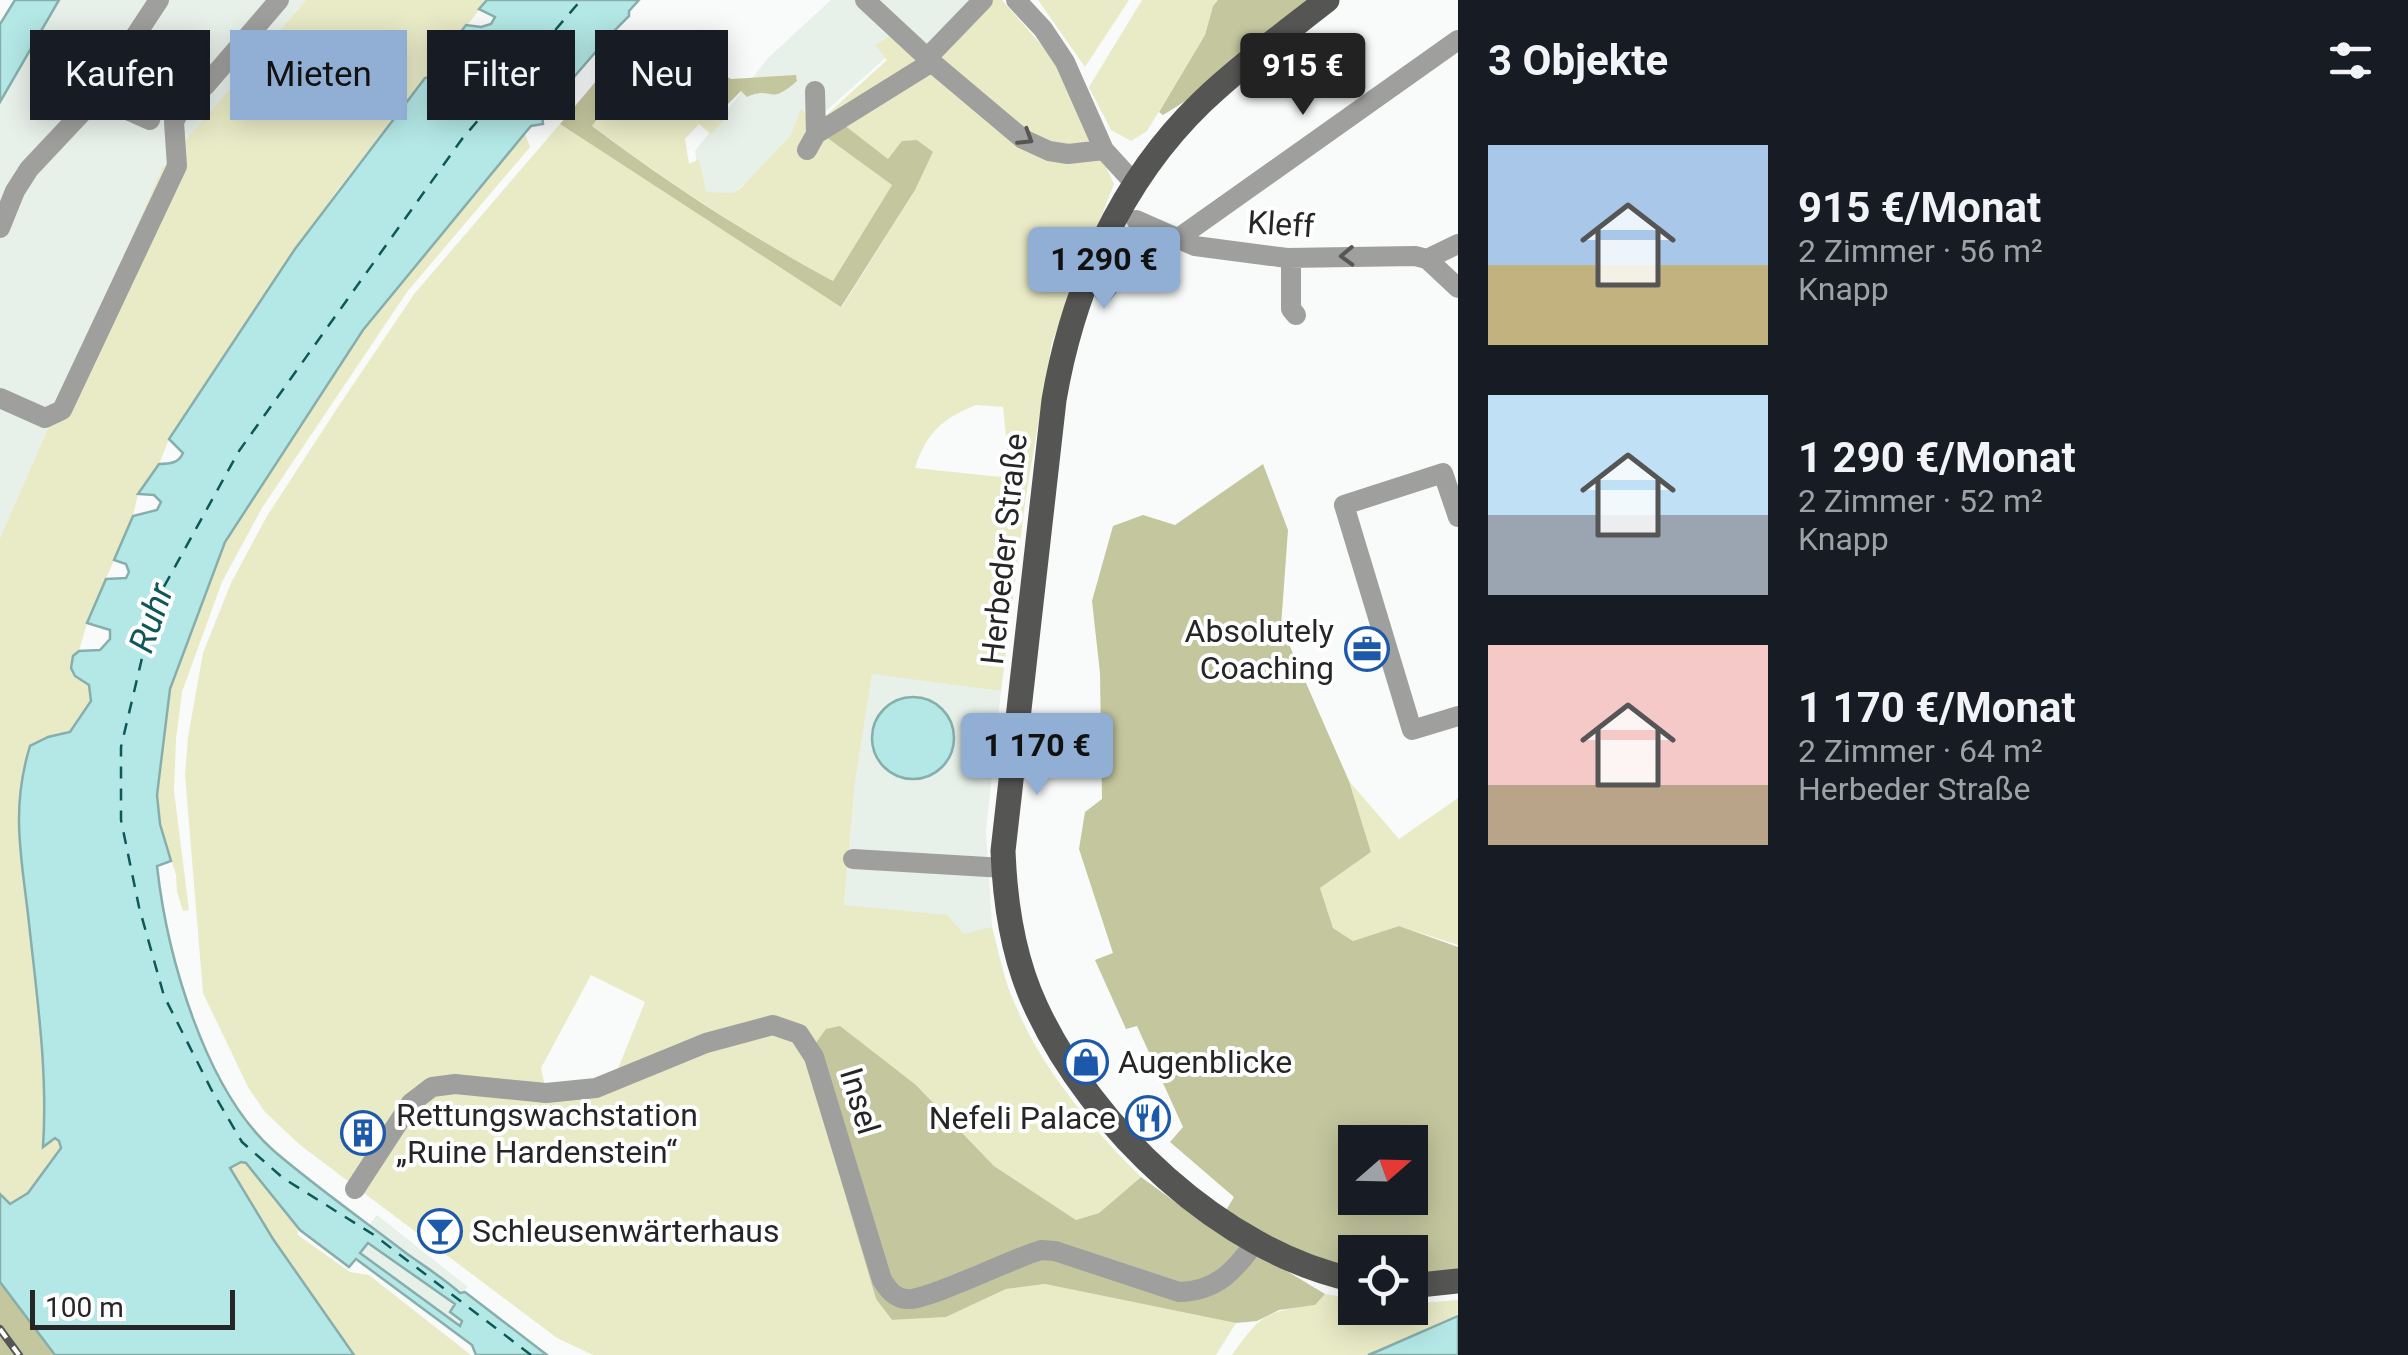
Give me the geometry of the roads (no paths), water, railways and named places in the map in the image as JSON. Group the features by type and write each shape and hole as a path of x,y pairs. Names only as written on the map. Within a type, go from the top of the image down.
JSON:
{"main road":[{"name":"Herbeder Straße","path":"1327,0 1199,105 1135,184 1090,268 1062,350 1044,478 1004,868 1014,944 1035,1006 1110,1120 1158,1170 1255,1243 1312,1271 1338,1276"},
{"path":"1428,1284 1458,1281"}],"street":[{"path":"140,30 159,0"},
{"path":"210,80 279,0"},
{"path":"814,91 811,142 926,66 982,0"},
{"path":"1016,0 1066,62 1104,150 1135,184"},
{"path":"869,3 882,28 931,61 1023,139 1049,151 1068,154 1104,150"},
{"path":"1104,292 1112,282 1458,40"},
{"path":"0,228 29,169 74,120"},
{"path":"0,398 44,418 62,410 177,166 175,120"},
{"name":"Kleff","path":"1136,220 1195,246 1292,258 1402,254 1433,265"},
{"path":"1458,244 1433,265 1458,288"},
{"path":"1292,258 1291,308 1296,315"},
{"path":"1458,517 1450,470 1344,505 1412,730 1458,716"},
{"path":"853,859 1004,868"},
{"name":"Insel","path":"354,1190 411,1103 432,1087 455,1084 546,1093 596,1088 706,1043 773,1025 800,1034 814,1056 882,1280 894,1295 913,1300 1041,1250 1055,1251 1180,1292 1226,1278 1255,1243"}],"water":[{"path":"15,0 59,0 42,30 30,30 30,50 0,102 0,24"},
{"path":"487,0 639,0 615,30 595,30 595,53 575,76 575,30 462,30 466,25 491,24 495,17 479,9"},
{"name":"Ruhr","path":"425,78 427,120 543,120 543,124 531,126 363,330 225,542 170,689 157,795 160,824 171,861 157,866 170,940 193,1019 209,1058 250,1125 274,1151 323,1190 547,1355 476,1355 472,1345 356,1259 349,1267 300,1230 246,1163 241,1162 230,1168 273,1239 354,1355 55,1355 0,1282 0,1194 10,1204 28,1193 61,1148 55,1138 43,1147 41,1035 19,835 20,792 30,746 70,732 91,701 89,685 75,676 71,668 73,656 79,651 100,650 110,639 110,630 87,623 106,579 126,578 129,572 126,564 114,560 133,516 157,510 161,502 154,495 138,494 159,464 174,462 183,453 169,439 295,249 393,120 407,120 407,102","holes":["368,1243 455,1304 450,1312 462,1321 460,1326 360,1253"]},
{"path":"913,697 929,700 942,709 951,722 951,754 942,767 929,776 913,779 897,776 884,767 875,754 872,738 875,722 884,709 897,700"},
{"path":"1458,1316 1458,1355 1368,1355 1378,1351"}],"railway":[{"path":"0,1329 19,1355"}],"place":[{"name":"Absolutely Coaching","path":"1367,649"},
{"name":"Augenblicke","path":"1086,1062"},
{"name":"Nefeli Palace","path":"1148,1118"},
{"name":"Rettungswachstation „Ruine Hardenstein“","path":"363,1133"},
{"name":"Schleusenwärterhaus","path":"440,1231"}]}
